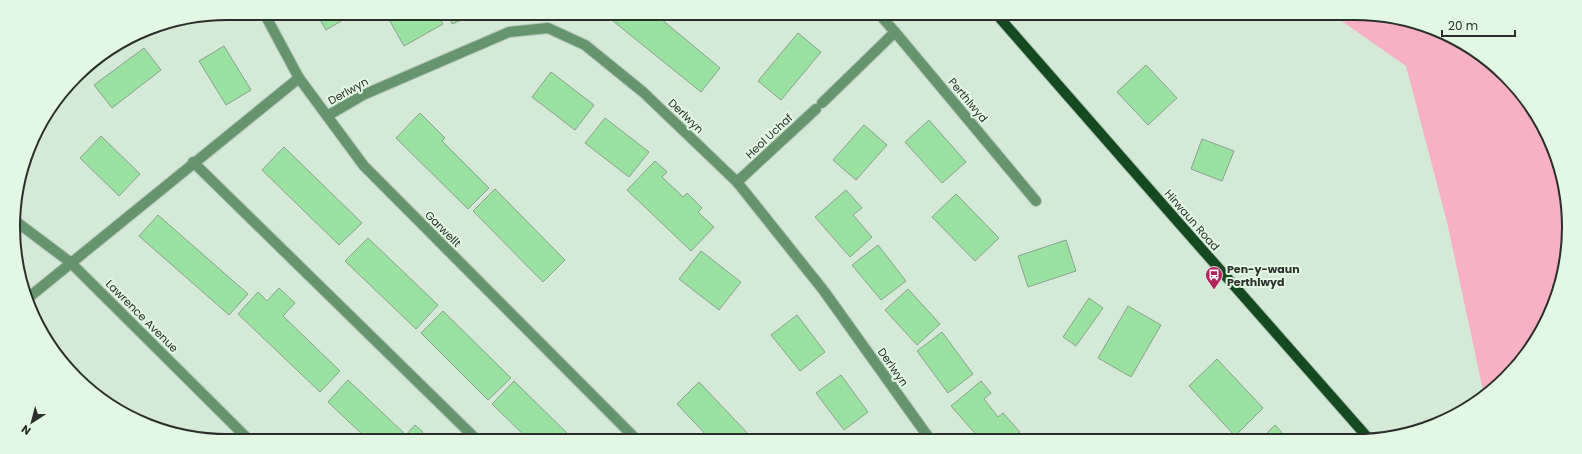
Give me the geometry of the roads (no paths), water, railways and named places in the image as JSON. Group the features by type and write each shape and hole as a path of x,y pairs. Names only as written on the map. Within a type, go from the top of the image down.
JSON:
{"main road":[{"name":"Hirwaun Road","path":"1001,20 1365,434"}],"street":[{"name":"Garwellt","path":"268,20 299,78 364,166 631,434"},
{"name":"Perthlwyd","path":"885,20 1036,201"},
{"name":"Derlwyn","path":"327,116 363,95 509,32 548,28 585,45 643,92 737,182 824,291 926,434"},
{"name":"Heol Uchaf","path":"737,182 896,32"},
{"path":"31,295 193,162 299,78"},
{"path":"193,162 470,434"},
{"name":"Lawrence Avenue","path":"20,224 70,262 243,434"}],"place":[{"name":"Pen-y-waun Perthlwyd","path":"1214,290"}]}
